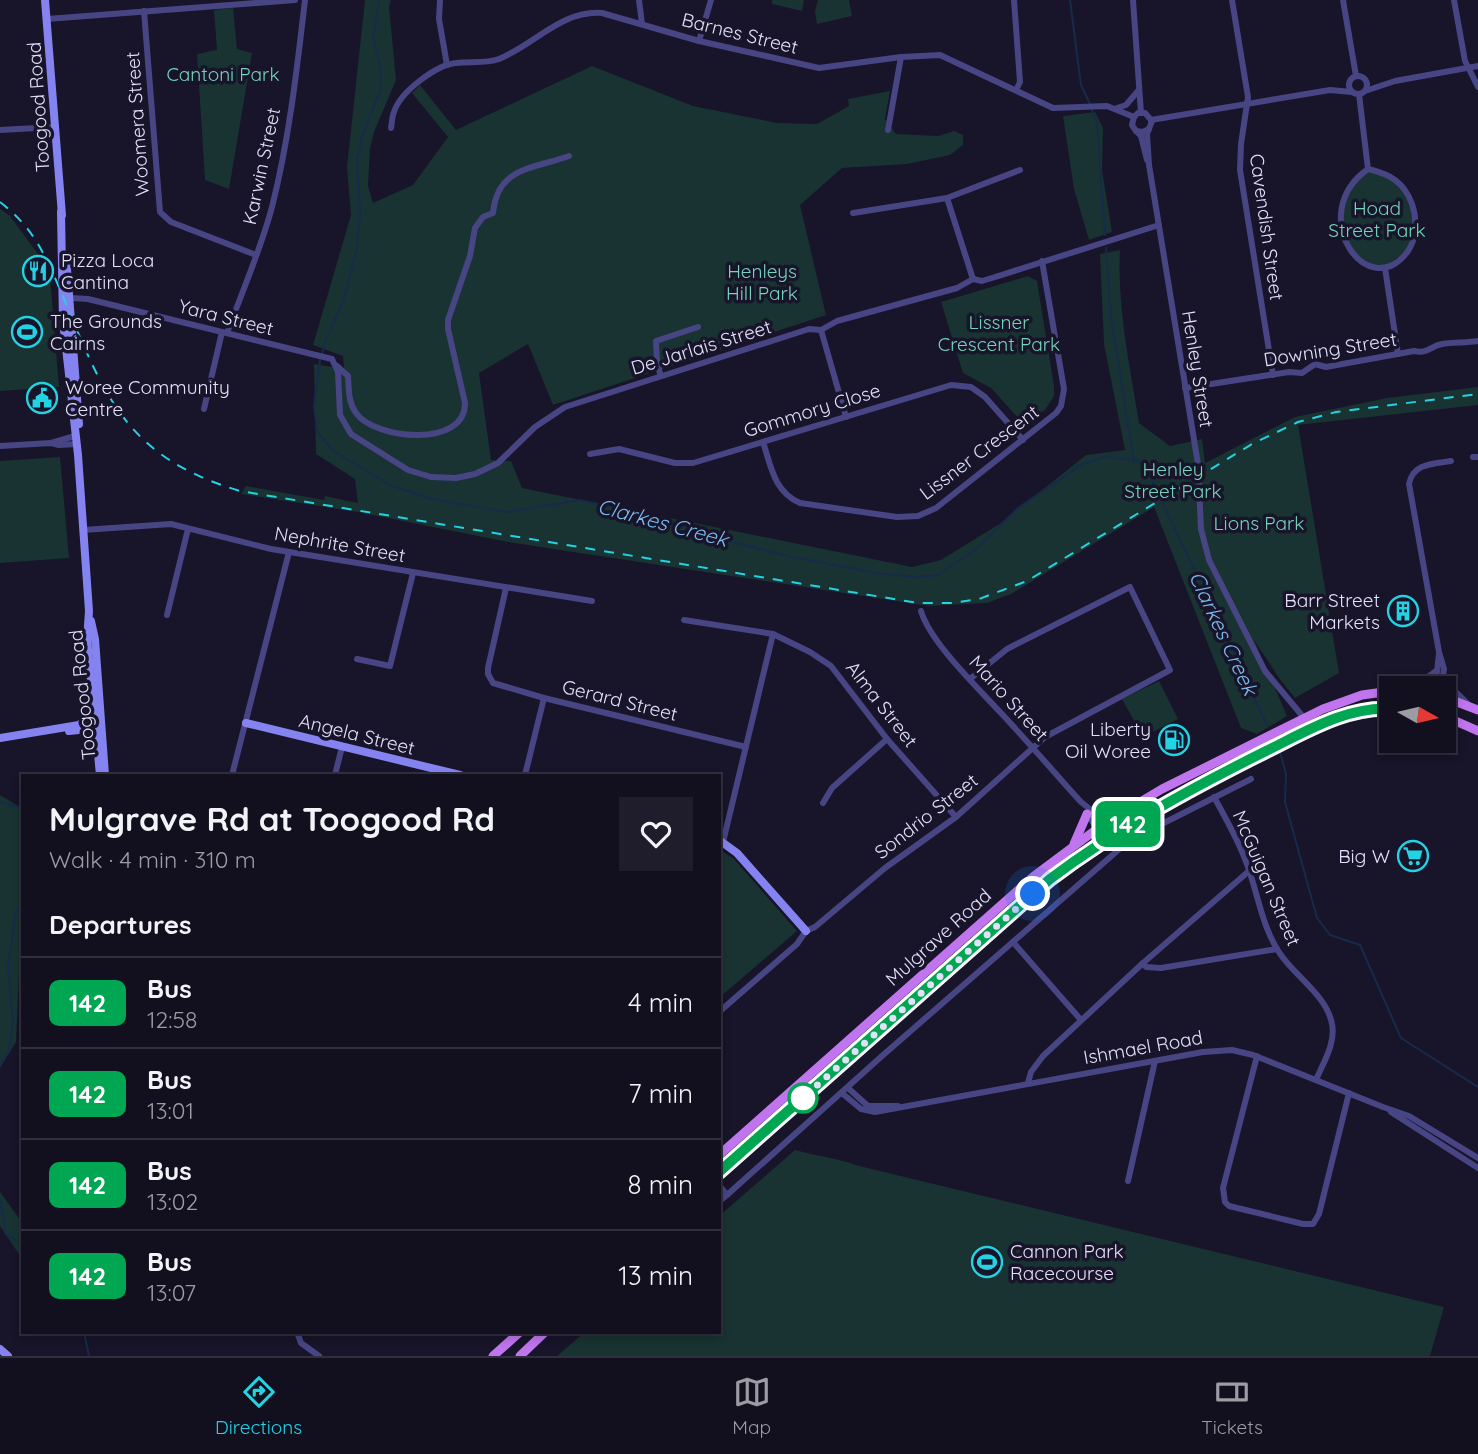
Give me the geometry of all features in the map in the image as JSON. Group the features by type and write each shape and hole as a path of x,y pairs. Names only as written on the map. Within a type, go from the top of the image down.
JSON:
{"main road":[{"name":"Mulgrave Road","path":"721,1153 1008,898 1101,826 1162,789 1304,718 1348,699 1379,693"},
{"path":"1456,701 1474,708"},
{"name":"Mulgrave Road","path":"721,1170 1050,879 1109,836 1185,791 1324,723 1356,712 1379,709"},
{"path":"1456,721 1478,731"},
{"path":"1073,846 1087,814"},
{"path":"493,1356 518,1334"},
{"path":"520,1356 543,1334"}],"street":[{"name":"Toogood Road","path":"46,0 67,298 64,334 77,440 89,611 95,639 100,774"},
{"path":"47,19 211,3 295,0"},
{"name":"Karwin Street","path":"204,409 225,332 256,255 277,185 299,55 305,0"},
{"path":"440,0 439,19 447,65"},
{"path":"639,0 642,24"},
{"path":"699,41 711,0"},
{"path":"1014,0 1020,82 1016,90"},
{"path":"1133,0 1139,90 1137,115 1132,123 1136,131 1149,129 1151,120 1147,114 1137,115"},
{"name":"Cavendish Street","path":"1232,0 1248,97 1240,170 1273,375"},
{"path":"1343,0 1356,76"},
{"path":"1454,0 1465,61 1478,87"},
{"name":"Woomera Street","path":"144,11 160,212 171,222 256,255"},
{"name":"Barnes Street","path":"391,128 394,109 408,91 432,73 447,65 498,59 577,14 602,13 699,41 819,68 901,57 940,55 1053,108 1100,106 1137,115"},
{"path":"888,130 901,57"},
{"path":"1356,76 1379,82 1395,81 1478,66"},
{"path":"1151,120 1330,90 1356,76"},
{"path":"1364,79 1366,83 1359,92 1368,169"},
{"path":"1330,90 1359,92 1395,81"},
{"path":"1349,82 1349,88 1359,92"},
{"path":"1116,108 1126,105 1139,90"},
{"path":"0,130 55,127"},
{"name":"Henley Street","path":"1149,129 1149,165 1199,476 1201,529 1209,560 1265,671 1304,718"},
{"name":"Henley Street","path":"1136,131 1149,165"},
{"path":"337,366 348,376 350,402 354,410 371,425 397,434 421,436 431,435 456,423 464,413 465,403 448,320 470,256 475,228 483,217 493,213 495,195 502,183 531,168 569,156"},
{"path":"1368,169 1382,172 1402,183 1413,208 1415,222 1412,245 1404,257 1385,268 1369,266 1353,255 1341,230 1340,216 1346,192 1359,175 1368,169"},
{"path":"853,213 947,198 1020,170"},
{"path":"947,198 972,279"},
{"name":"De Jarlais Street","path":"337,366 338,406 348,430 399,466 419,474 445,478 465,477 488,469 506,456 535,427 565,407 809,329 821,330 836,321 957,288 972,279 982,281 1159,225"},
{"name":"Lissner Crescent","path":"763,442 778,486 791,499 800,503 908,518 936,508 1056,413 1063,398 1064,389 1042,261"},
{"path":"1385,268 1398,354"},
{"name":"Yara Street","path":"67,298 88,299 331,358 337,366"},
{"path":"662,376 657,364 656,341 698,327"},
{"path":"821,330 846,417"},
{"name":"Downing Street","path":"1185,388 1302,373 1315,364 1326,367 1414,351 1424,353 1440,344 1478,341"},
{"name":"Gommory Close","path":"590,454 619,449 693,463 951,385 971,387 985,397 1023,440"},
{"path":"0,446 51,443 59,445 77,440"},
{"path":"1440,676 1439,652 1410,491 1412,474 1420,467 1451,461"},
{"name":"Nephrite Street","path":"83,530 171,524 289,552 592,601"},
{"path":"167,615 188,529"},
{"path":"233,774 289,552"},
{"path":"357,659 390,666 413,572"},
{"name":"Sondrio Street","path":"721,1010 801,940 806,932 885,868 956,817 1032,747 1062,726 1170,670 1130,587 1007,649 970,678"},
{"name":"Gerard Street","path":"506,588 488,668 490,679 498,685 746,747"},
{"name":"Toogood Road","path":"89,611 87,640 97,728"},
{"name":"Mario Street","path":"921,611 924,622 935,637 1081,802 1090,808 1109,836"},
{"name":"Alma Street","path":"684,620 773,634 810,652 831,666 887,739 956,817"},
{"path":"773,634 721,841 737,853 806,932"},
{"path":"1432,676 1440,672"},
{"path":"1438,676 1440,672"},
{"path":"1440,672 1449,685 1474,708"},
{"path":"0,738 79,724 88,715 91,693"},
{"path":"525,774 544,698"},
{"name":"Angela Street","path":"246,723 438,773"},
{"path":"0,738 97,728"},
{"path":"75,731 91,741 100,774"},
{"path":"823,803 832,788 887,739"},
{"path":"335,774 342,747"},
{"path":"721,1199 1124,845 1251,779"},
{"name":"McGuigan Street","path":"1214,797 1240,845 1277,949 1318,998 1330,1017 1332,1044 1317,1080"},
{"name":"Mario Street","path":"1081,802 1087,814 1101,826"},
{"path":"1028,1083 1038,1061 1143,963 1249,870"},
{"path":"1013,942 1081,1020"},
{"path":"1143,963 1146,967 1161,968 1277,949"},
{"name":"Ishmael Road","path":"848,1088 869,1106 900,1106 1220,1050 1237,1051 1257,1056 1409,1116 1478,1158"},
{"path":"1257,1056 1223,1188 1225,1202 1230,1206 1303,1224 1313,1224 1319,1214 1349,1093"},
{"path":"1128,1181 1155,1061"},
{"name":"Ishmael Road","path":"843,1094 869,1112 900,1106"},
{"name":"Ishmael Road","path":"1383,1107 1478,1168"},
{"path":"721,1188 727,1195"},
{"path":"298,1334 301,1343 319,1356"},
{"path":"0,1349 8,1356"}],"green space":[{"path":"365,0 391,0 389,7 396,80 374,132 370,149 368,186 373,203 413,185 448,137 412,93 420,85 456,130 592,66 693,106 777,123 817,124 849,106 848,99 890,91 885,119 896,134 938,136 954,131 963,135 963,145 950,155 907,164 842,168 800,205 826,315 553,405 528,344 479,373 491,460 511,461 522,488 912,567 941,560 1001,523 1086,455 1125,450 1104,344 1100,254 1120,250 1122,315 1139,423 1170,446 1202,439 1205,463 1295,417 1387,398 1478,387 1478,405 1298,425 1339,673 1295,698 1254,640 1287,716 1257,734 1241,728 1154,507 1011,594 987,603 929,606 508,542 358,512 241,494 246,486 324,500 325,496 358,503 355,479 316,454 314,364 344,369 343,356 313,345 351,215 347,167"},
{"path":"772,0 804,0 802,11 772,4"},
{"path":"818,0 849,0 852,16 817,24 815,11"},
{"name":"Cantoni Park","path":"233,8 237,49 252,53 229,189 205,180 197,54 217,50 214,10"},
{"path":"1095,112 1103,128 1102,170 1112,232 1089,240 1074,189 1063,116"},
{"name":"Hoad Street Park","path":"1368,169 1402,183 1414,208 1412,245 1385,268 1360,261 1341,230 1346,193"},
{"name":"The Grounds Cairns","path":"0,209 10,216 38,254 50,277 59,387 0,391"},
{"name":"Lissner Crescent Park","path":"1028,276 1037,281 1054,396 1045,410 1026,424 991,388 963,373 941,302"},
{"path":"60,457 69,558 0,563 0,461"},
{"path":"1159,681 1178,719 1143,737 1122,699"},
{"path":"0,795 21,808 21,945 16,1042 0,1068"},
{"path":"721,850 734,859 797,931 721,996"},
{"name":"Cannon Park Racecourse","path":"795,1150 1444,1307 1430,1356 557,1356 583,1334 721,1334 721,1214"},
{"path":"0,1192 21,1221 21,1257 0,1226"}],"waterway":[{"name":"Clarkes Creek","path":"322,354 343,302 357,248 360,214 357,159 363,134 381,88 380,66 373,37 379,0"},
{"path":"1070,0 1081,85 1090,104"},
{"path":"1092,110 1097,124 1105,235"},
{"path":"1106,248 1111,318 1134,461"},
{"name":"Clarkes Creek","path":"320,360 314,405 317,431 332,450 390,485 428,498 506,512 579,500 670,521 698,533 788,556 876,573 916,577 938,575 975,550 1018,508 1082,464 1104,457 1139,461 1151,478 1267,725"},
{"name":"Clarkes Creek","path":"1280,752 1286,774 1285,802 1317,918 1330,935 1360,945 1401,1038 1478,1087"},
{"path":"0,802 21,808"},
{"path":"0,1066 9,1050 13,1023 8,967 16,911 21,906"},
{"path":"0,1200 6,1234 21,1245"},
{"path":"84,1334 89,1356"}],"railway":[{"path":"0,202 22,222 44,255 91,363 124,418 144,440 170,460 201,477 240,491 918,603 952,603 979,599 1027,581 1252,444 1298,422 1336,412 1478,394"}],"bus line":[{"name":"142","path":"721,1170 1050,879 1085,853 1185,791 1324,723 1356,712 1379,709"}],"place":[{"name":"Pizza Loca Cantina","path":"38,271"},
{"name":"The Grounds Cairns","path":"27,332"},
{"name":"Woree Community Centre","path":"42,398"},
{"name":"Barr Street Markets","path":"1403,611"},
{"name":"Liberty Oil Woree","path":"1174,740"},
{"name":"Big W","path":"1413,856"},
{"name":"Cannon Park Racecourse","path":"987,1262"}],"route":[{"path":"803,1098 796,1104 1033,894"}],"park label":[{"name":"Henleys Hill Park","path":"762,282"},
{"name":"Henley Street Park","path":"1173,480"},
{"name":"Lions Park","path":"1259,523"}]}
